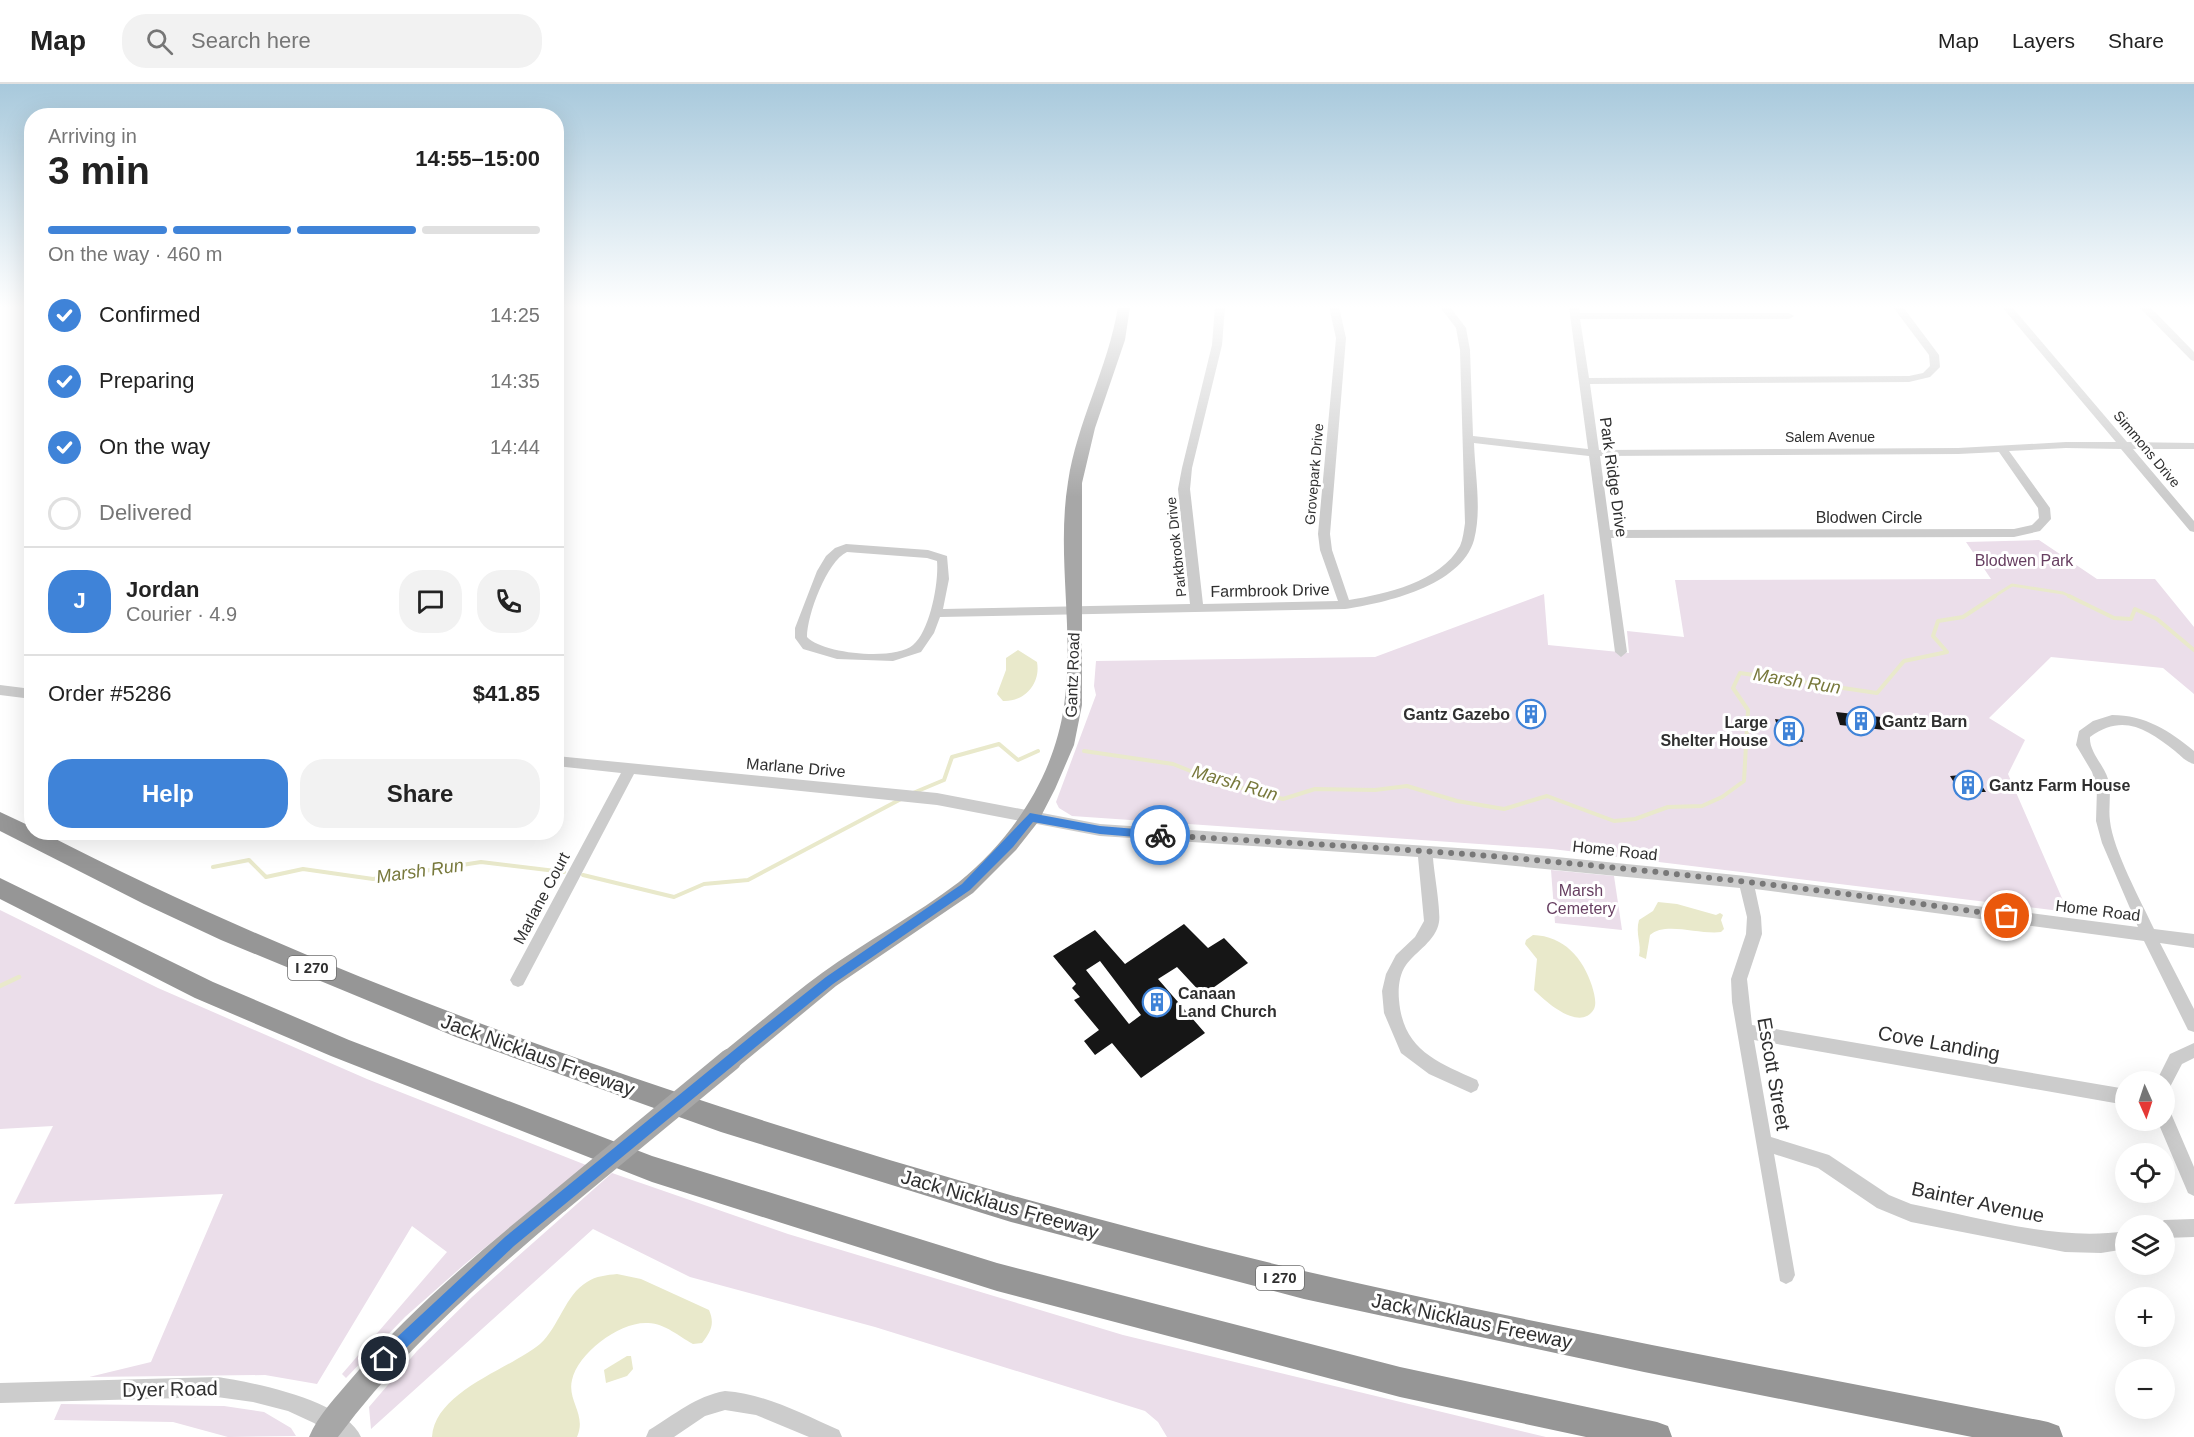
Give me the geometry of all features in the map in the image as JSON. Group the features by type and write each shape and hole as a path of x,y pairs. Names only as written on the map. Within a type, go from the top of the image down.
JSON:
{"highway":[{"name":"Jack Nicklaus Freeway","path":"0,821 24,833"},
{"name":"Jack Nicklaus Freeway","path":"37,840 129,888 251,943 385,999 506,1046 683,1108 857,1163 1020,1211 1204,1260 1399,1306 2048,1437"},
{"path":"0,888 204,990 329,1044 652,1169 997,1277 1400,1382 1657,1437"}],"main road":[{"name":"Gantz Road","path":"336,1432 384,1359 469,1278 730,1060 830,980 956,895 1009,844 1030,817 1058,762 1070,725 1075,671 1073,530 1076,483 1088,428 1108,370"}],"street":[{"name":"Parkbrook Drive","path":"1197,608 1184,489 1211,370"},
{"name":"Grovepark Drive","path":"1338,370 1324,534 1326,550 1345,605"},
{"name":"Farmbrook Drive","path":"935,613 1345,605 1366,602 1420,584 1449,566 1466,546 1471,524 1466,370"},
{"name":"Park Ridge Drive","path":"1583,370 1621,652"},
{"path":"1584,381 1909,379 1926,375 1931,370"},
{"name":"Simmons Drive","path":"2060,370 2194,528"},
{"name":"Salem Avenue","path":"1467,439 1594,453 2002,449 2044,446 2194,447"},
{"name":"Blodwen Circle","path":"1606,534 2004,533 2036,528 2045,519 2044,508 2002,449"},
{"path":"846,548 928,554 943,559 944,565 935,613 923,643 916,651 903,655 856,657 816,651 802,640 800,633 812,596 828,562 838,550 846,548"},
{"path":"0,690 24,693"},
{"path":"2194,759 2163,734 2141,722 2119,719 2096,726 2084,735 2083,745 2099,771 2104,788 2103,821 2109,843 2147,934 2194,1025"},
{"name":"Marlane Drive","path":"564,762 917,797 957,802 1030,817"},
{"name":"Marlane Court","path":"518,980 566,884 588,849 629,770"},
{"name":"Home Road","path":"1030,817 1100,830 1143,834 1488,856 1746,882 2194,941"},
{"path":"1425,852 1432,922 1420,942 1401,960 1394,974 1390,991 1392,1012 1407,1048 1435,1069 1471,1085"},
{"name":"Escott Street","path":"1746,882 1754,917 1754,934 1739,979 1744,1031 1786,1275"},
{"name":"Cove Landing","path":"1744,1031 2115,1095"},
{"path":"2170,1071 2176,1059 2194,1050"},
{"path":"2170,1131 2194,1187"},
{"name":"Bainter Avenue","path":"1765,1143 1823,1161 1882,1202 1911,1213 2065,1243 2101,1244 2115,1242"},
{"path":"2175,1229 2194,1228"},
{"name":"Dyer Road","path":"0,1393 227,1388 276,1396 336,1432"},
{"path":"656,1437 713,1402 729,1401 747,1402 832,1437"}],"green space":[{"name":"Blodwen Park","path":"2039,540 2097,579 2155,579 2194,627 2194,694 2163,668 2051,657 1989,718 2025,740 2008,774 2068,912 1552,849 1072,816 1059,808 1056,802 1096,695 1094,686 1096,661 1375,657 1544,594 1548,645 1629,653 1627,631 1684,637 1675,580 1991,579 1966,542"},
{"name":"Marsh Cemetery","path":"1551,870 1614,876 1622,930 1555,923"},
{"path":"0,910 158,988 367,1079 586,1165 465,1264 405,1317 346,1378 342,1374 447,1252 412,1226 317,1384 265,1375 89,1377 151,1362 223,1194 14,1204 53,1126 0,1129"},
{"path":"612,1173 788,1234 1123,1335 1546,1437 1167,1437 1158,1422 1145,1411 875,1327 690,1277 593,1229 371,1429 369,1407 417,1351 472,1297"},
{"path":"61,1404 224,1406 264,1412 291,1428 296,1436 228,1437 173,1422 54,1420"}],"shaded area":[{"path":"1018,650 1037,662 1036,678 1034,684 1024,695 1011,701 1003,701 997,694 1006,670 1006,658"},
{"path":"1658,902 1677,904 1716,915 1720,913 1723,915 1721,920 1724,929 1721,932 1674,929 1656,931 1650,935 1646,959 1639,956 1639,920 1653,911"},
{"path":"1533,935 1554,939 1571,950 1578,958 1588,976 1595,998 1594,1009 1588,1016 1580,1018 1563,1013 1534,990 1537,959 1525,944 1526,940"},
{"path":"617,1274 641,1279 709,1310 712,1319 708,1335 702,1343 693,1344 666,1328 648,1323 625,1327 602,1341 582,1359 572,1380 572,1395 580,1421 577,1437 432,1437 436,1421 446,1407 460,1394 527,1353 547,1337 567,1303 579,1288 594,1278"},
{"path":"627,1356 631,1356 633,1369 627,1376 606,1383 604,1370"}],"building":[{"name":"Gantz Barn","path":"1836,712 1881,717 1885,730 1840,725"},
{"name":"Large Shelter House","path":"1775,719 1797,722 1803,742 1781,739"},
{"name":"Gantz Farm House","path":"1961,775 1963,778 1976,777 1986,792 1960,792 1950,776"},
{"name":"Canaan Land Church","path":"1184,924 1208,948 1224,938 1248,963 1203,995 1177,967 1158,979 1205,1033 1141,1078 1112,1043 1095,1055 1084,1041 1099,1030 1074,1000 1080,997 1072,988 1076,984 1053,956 1095,930 1125,964","holes":["1100,961 1141,1015 1129,1024 1086,970"]}],"waterway":[{"name":"Marsh Run","path":"1993,597 2012,585 2063,593 2072,597"},
{"name":"Marsh Run","path":"1084,751 1173,764 1218,782 1283,799 1315,789 1375,790 1407,786 1457,801 1504,809 1547,796 1614,821 1635,819 1668,807 1702,806 1722,797 1744,781 1748,710 1733,688 1740,673 1877,693 1904,661 1947,652 1933,636 1938,621 1963,617 1995,596"},
{"name":"Marsh Run","path":"2069,596 2114,618 2131,619 2135,609 2157,619 2194,650"},
{"name":"Marsh Run","path":"913,793 944,780 952,757 999,744 1018,760 1038,751"},
{"name":"Marsh Run","path":"583,875 674,897 704,884 748,880 901,799"},
{"name":"Marsh Run","path":"213,867 249,860 266,877 303,869 373,879 481,862 564,872"},
{"name":"Marsh Run","path":"0,986 19,977"}],"way so far":[{"path":"1160,835 1488,856 1802,888 2007,916"}],"place":[{"name":"Gantz Gazebo","path":"1531,714"},
{"name":"Gantz Barn","path":"1861,721"},
{"name":"Large Shelter House","path":"1789,731"},
{"name":"Gantz Farm House","path":"1968,785"},
{"name":"Canaan Land Church","path":"1157,1002"}],"route":[{"path":"384,1359 510,1242 759,1037 830,980 946,903 966,887 1009,844 1030,817 1100,830 1160,835"}]}
